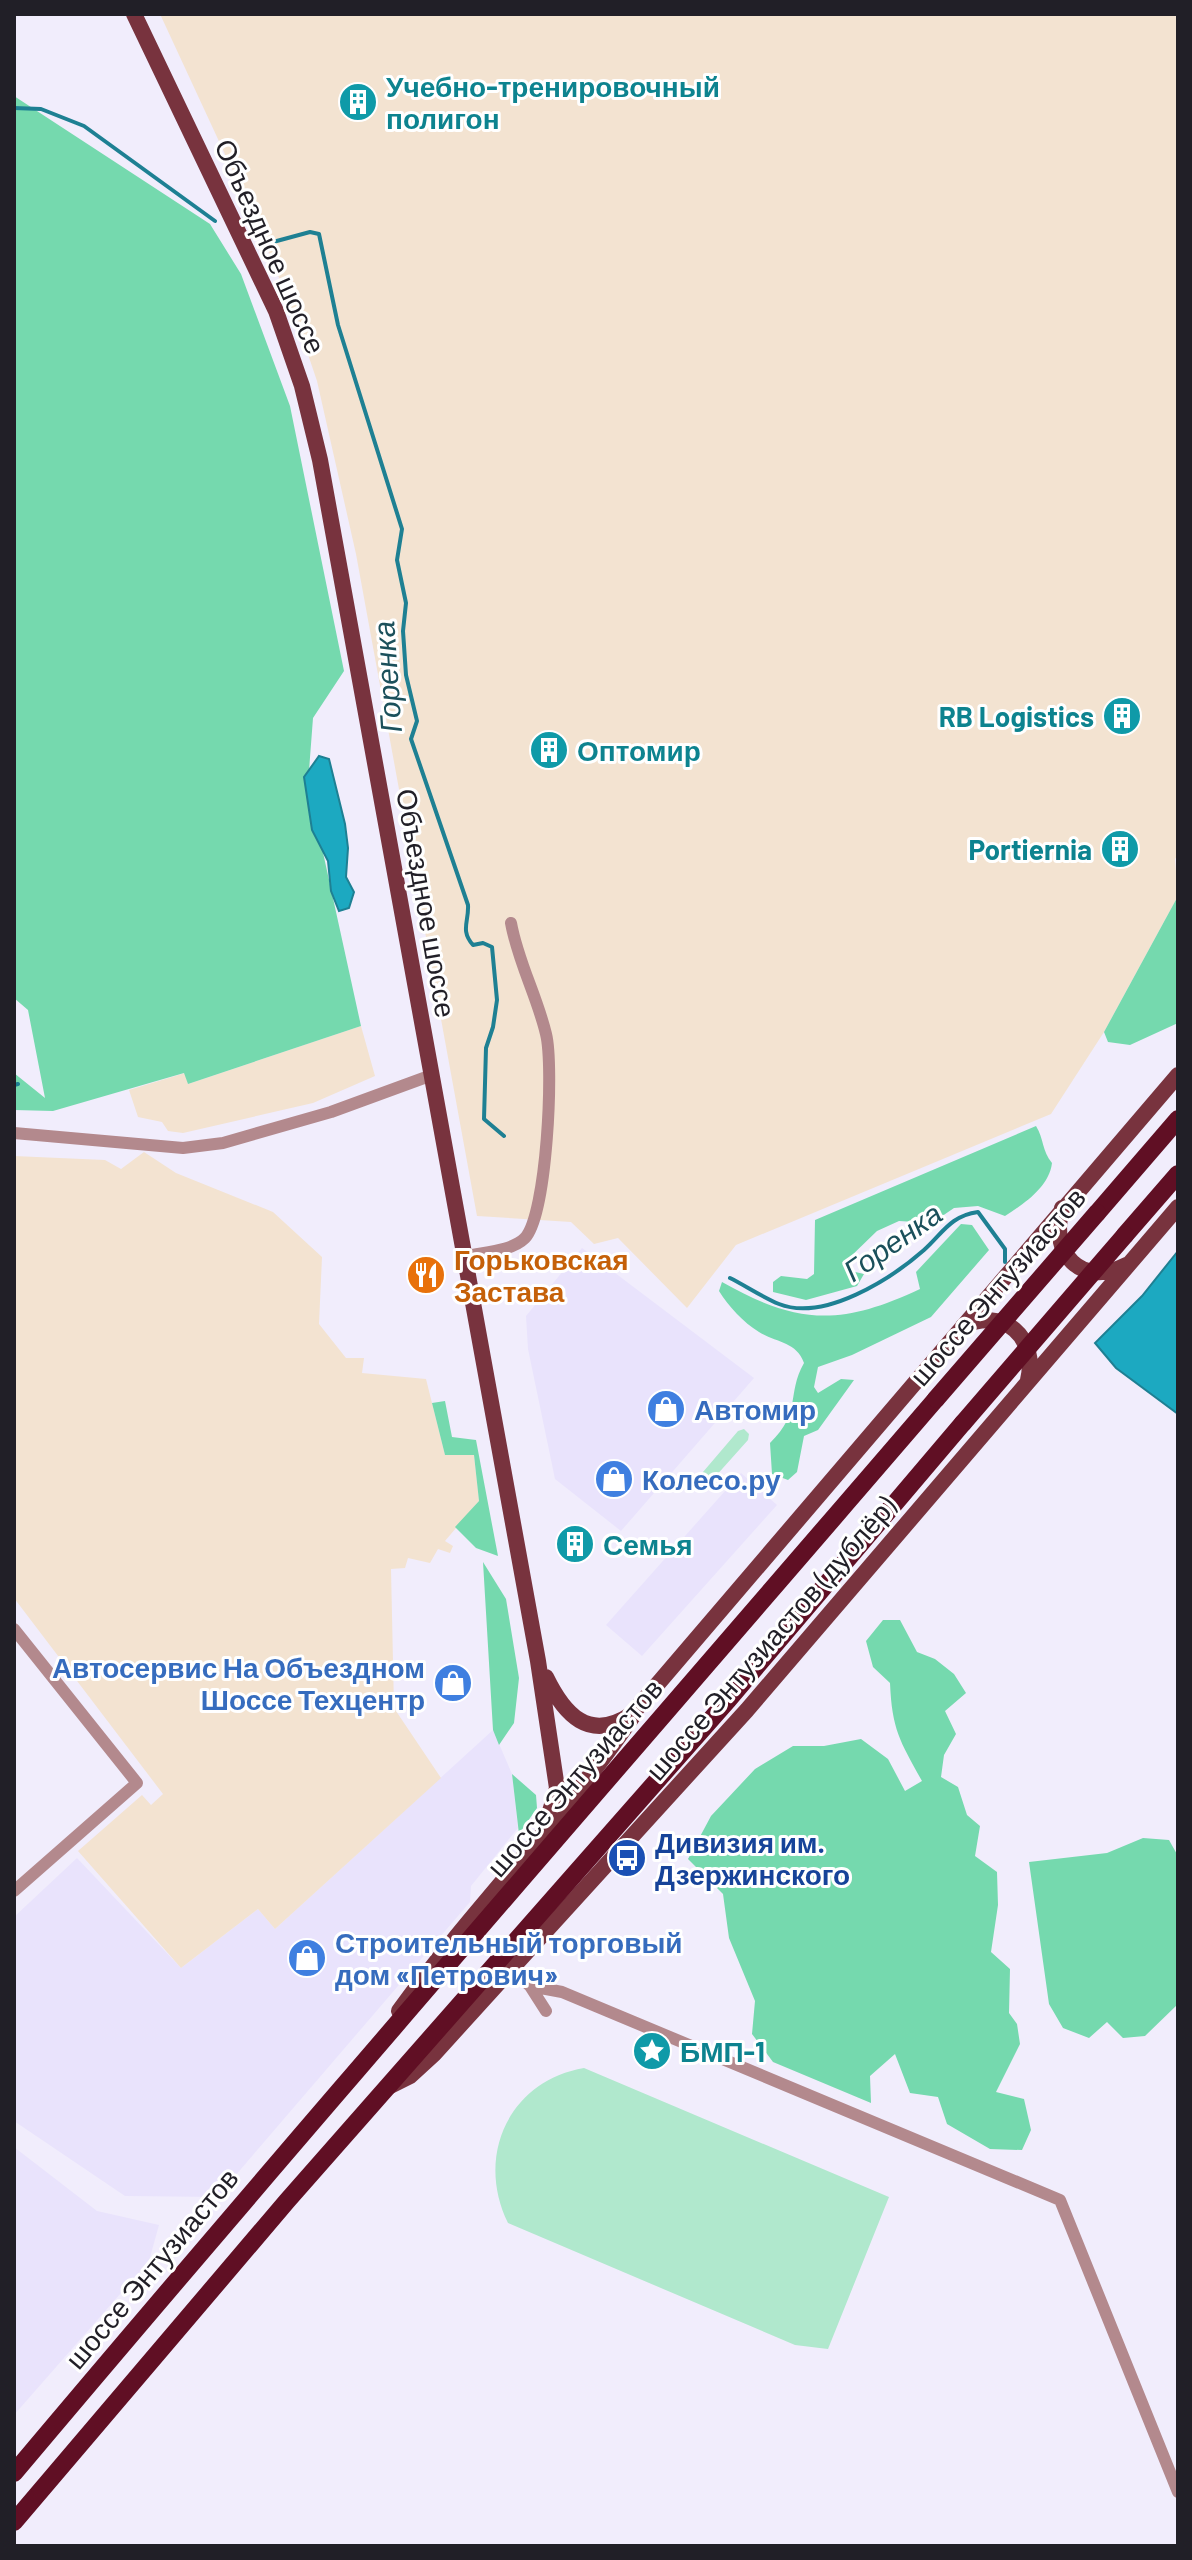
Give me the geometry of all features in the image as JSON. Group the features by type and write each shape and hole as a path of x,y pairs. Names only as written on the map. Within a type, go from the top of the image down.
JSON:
{"highway":[{"name":"шоссе Энтузиастов","path":"14,2473 357,2066 574,1822 1178,1119"},
{"name":"шоссе Энтузиастов","path":"14,2522 387,2088 728,1700 1178,1174"}],"main road":[{"name":"Объездное шоссе","path":"134,14 276,311 302,386 320,460 467,1256 538,1661 557,1788 544,1831"},
{"name":"шоссе Энтузиастов (дублёр)","path":"357,2066 436,1959 544,1831 612,1747 638,1708 718,1611 1178,1075"},
{"path":"1063,1207 1058,1237 1073,1262 1100,1273 1129,1263"},
{"name":"шоссе Энтузиастов (дублёр)","path":"387,2088 410,2076 434,2054 747,1710 1178,1207"},
{"path":"959,1327 988,1319 1015,1328 1031,1354 1028,1382"},
{"path":"538,1661 559,1702 579,1720 597,1725 615,1723 638,1708"}],"street":[{"path":"467,1256 510,1246 525,1238 534,1222 539,1200 552,1072 546,1034 517,957 511,923"},
{"path":"14,1133 183,1148 223,1143 318,1117 432,1075"},
{"path":"14,1629 137,1783 14,1891"},
{"path":"511,1969 530,1986 546,2011"},
{"path":"530,1986 570,1996 1060,2200 1178,2492"}],"shaded area":[{"path":"160,14 1178,14 1178,855 1175,859 1178,896 1104,1032 1051,1114 736,1245 687,1308 618,1238 594,1244 571,1222 477,1216 356,554 317,381 297,322 255,219"},
{"path":"361,1026 375,1076 313,1103 183,1133 168,1131 162,1122 138,1117 129,1090 185,1073 188,1084"},
{"path":"144,1152 176,1173 273,1212 322,1257 319,1324 346,1358 364,1358 362,1373 426,1379 445,1455 474,1455 479,1501 445,1541 453,1546 450,1553 438,1549 430,1563 408,1558 405,1568 391,1569 394,1708 441,1778 275,1929 258,1909 181,1968 78,1851 142,1795 151,1805 163,1794 14,1598 14,1156 105,1160 121,1169"},
{"path":"582,1248 754,1378 621,1531 555,1479 528,1349 526,1316"},
{"path":"741,1473 777,1505 642,1656 606,1625"},
{"name":"Строительный торговый дом «Петрович»","path":"493,1730 512,1774 518,1828 471,1886 470,1902 217,2197 125,2196 14,2121 14,1917 77,1858 181,1968 258,1909 275,1929"},
{"path":"14,2147 97,2211 159,2225 149,2261 14,2415"}],"green space":[{"path":"14,96 210,224 241,274 290,406 344,671 313,718 308,784 361,1026 188,1084 184,1073 53,1111 14,1110 14,1073 45,1098 28,1010 14,998"},
{"path":"1178,896 1178,1023 1130,1045 1108,1042 1104,1032"},
{"path":"1036,1126 1052,1163 1050,1172 1035,1194 1005,1216 978,1206 954,1208 932,1223 899,1221 877,1231 846,1261 851,1271 864,1274 857,1286 806,1300 773,1292 773,1282 781,1276 807,1279 814,1274 815,1220"},
{"path":"961,1224 972,1225 989,1250 931,1317 852,1355 818,1367 814,1387 818,1393 841,1379 854,1380 818,1430 804,1436 797,1472 788,1480 772,1474 770,1443 790,1413 804,1363 791,1346 747,1324 719,1291 722,1282 749,1296 797,1313 820,1316 866,1310 920,1289 916,1272"},
{"path":"445,1401 452,1437 476,1440 498,1556 476,1548 455,1527 479,1501 474,1455 445,1455 432,1403"},
{"path":"744,1429 749,1434 748,1440 706,1487 698,1487 697,1479 738,1431"},
{"path":"483,1562 506,1599 519,1678 514,1723 499,1745 493,1730"},
{"path":"883,1620 900,1620 917,1652 935,1659 954,1674 966,1693 945,1711 956,1734 944,1755 941,1777 958,1787 967,1815 980,1826 975,1856 997,1872 998,1905 991,1952 1010,1969 1009,2013 1017,2024 1020,2044 996,2092 1024,2099 1031,2130 1022,2150 990,2149 947,2124 938,2097 910,2093 895,2054 870,2076 871,2103 773,2062 752,2034 755,2001 729,1938 723,1894 688,1859 711,1816 755,1769 793,1746 824,1746 861,1739 888,1759 905,1791 922,1781 898,1735 890,1683 873,1667 866,1641"},
{"path":"512,1774 536,1795 537,1808 519,1834"},
{"path":"1143,1838 1169,1840 1178,1856 1178,2004 1145,2036 1123,2038 1107,2022 1089,2038 1063,2028 1049,2004 1029,1862 1107,1853"},
{"path":"584,2068 889,2197 828,2349 795,2345 508,2223 499,2198 495,2172 498,2148 506,2125 518,2105 536,2088 558,2076"}],"water":[{"path":"319,756 329,759 345,824 348,848 346,877 354,892 349,908 339,911 331,891 328,861 312,830 304,777"},
{"path":"1178,1251 1178,1414 1116,1368 1095,1343 1142,1296"}],"waterway":[{"name":"Горенка","path":"14,108 41,109 84,126 215,221"},
{"name":"Горенка","path":"273,242 310,232 319,234 338,325 402,529 397,560 406,603 403,631 406,675 417,721 411,739 468,905 467,935 473,945 483,943 492,947 497,1000 486,1048 484,1119 504,1136"},
{"path":"14,1085 18,1084"},
{"name":"Горенка","path":"730,1278 779,1304 797,1308 836,1302 856,1295 894,1273 954,1221 978,1212 1005,1249 1005,1262"}],"place":[{"name":"Учебно-тренировочный полигон","path":"358,102"},
{"name":"RB Logistics","path":"1122,716"},
{"name":"Оптомир","path":"549,750"},
{"name":"Portiernia","path":"1120,849"},
{"name":"Горьковская Застава","path":"426,1275"},
{"name":"Автомир","path":"666,1409"},
{"name":"Колесо.ру","path":"614,1479"},
{"name":"Семья","path":"575,1544"},
{"name":"Автосервис На Объездном Шоссе Техцентр","path":"453,1683"},
{"name":"Дивизия им. Дзержинского","path":"627,1858"},
{"name":"Строительный торговый дом «Петрович»","path":"307,1958"},
{"name":"БМП-1","path":"652,2051"}]}
